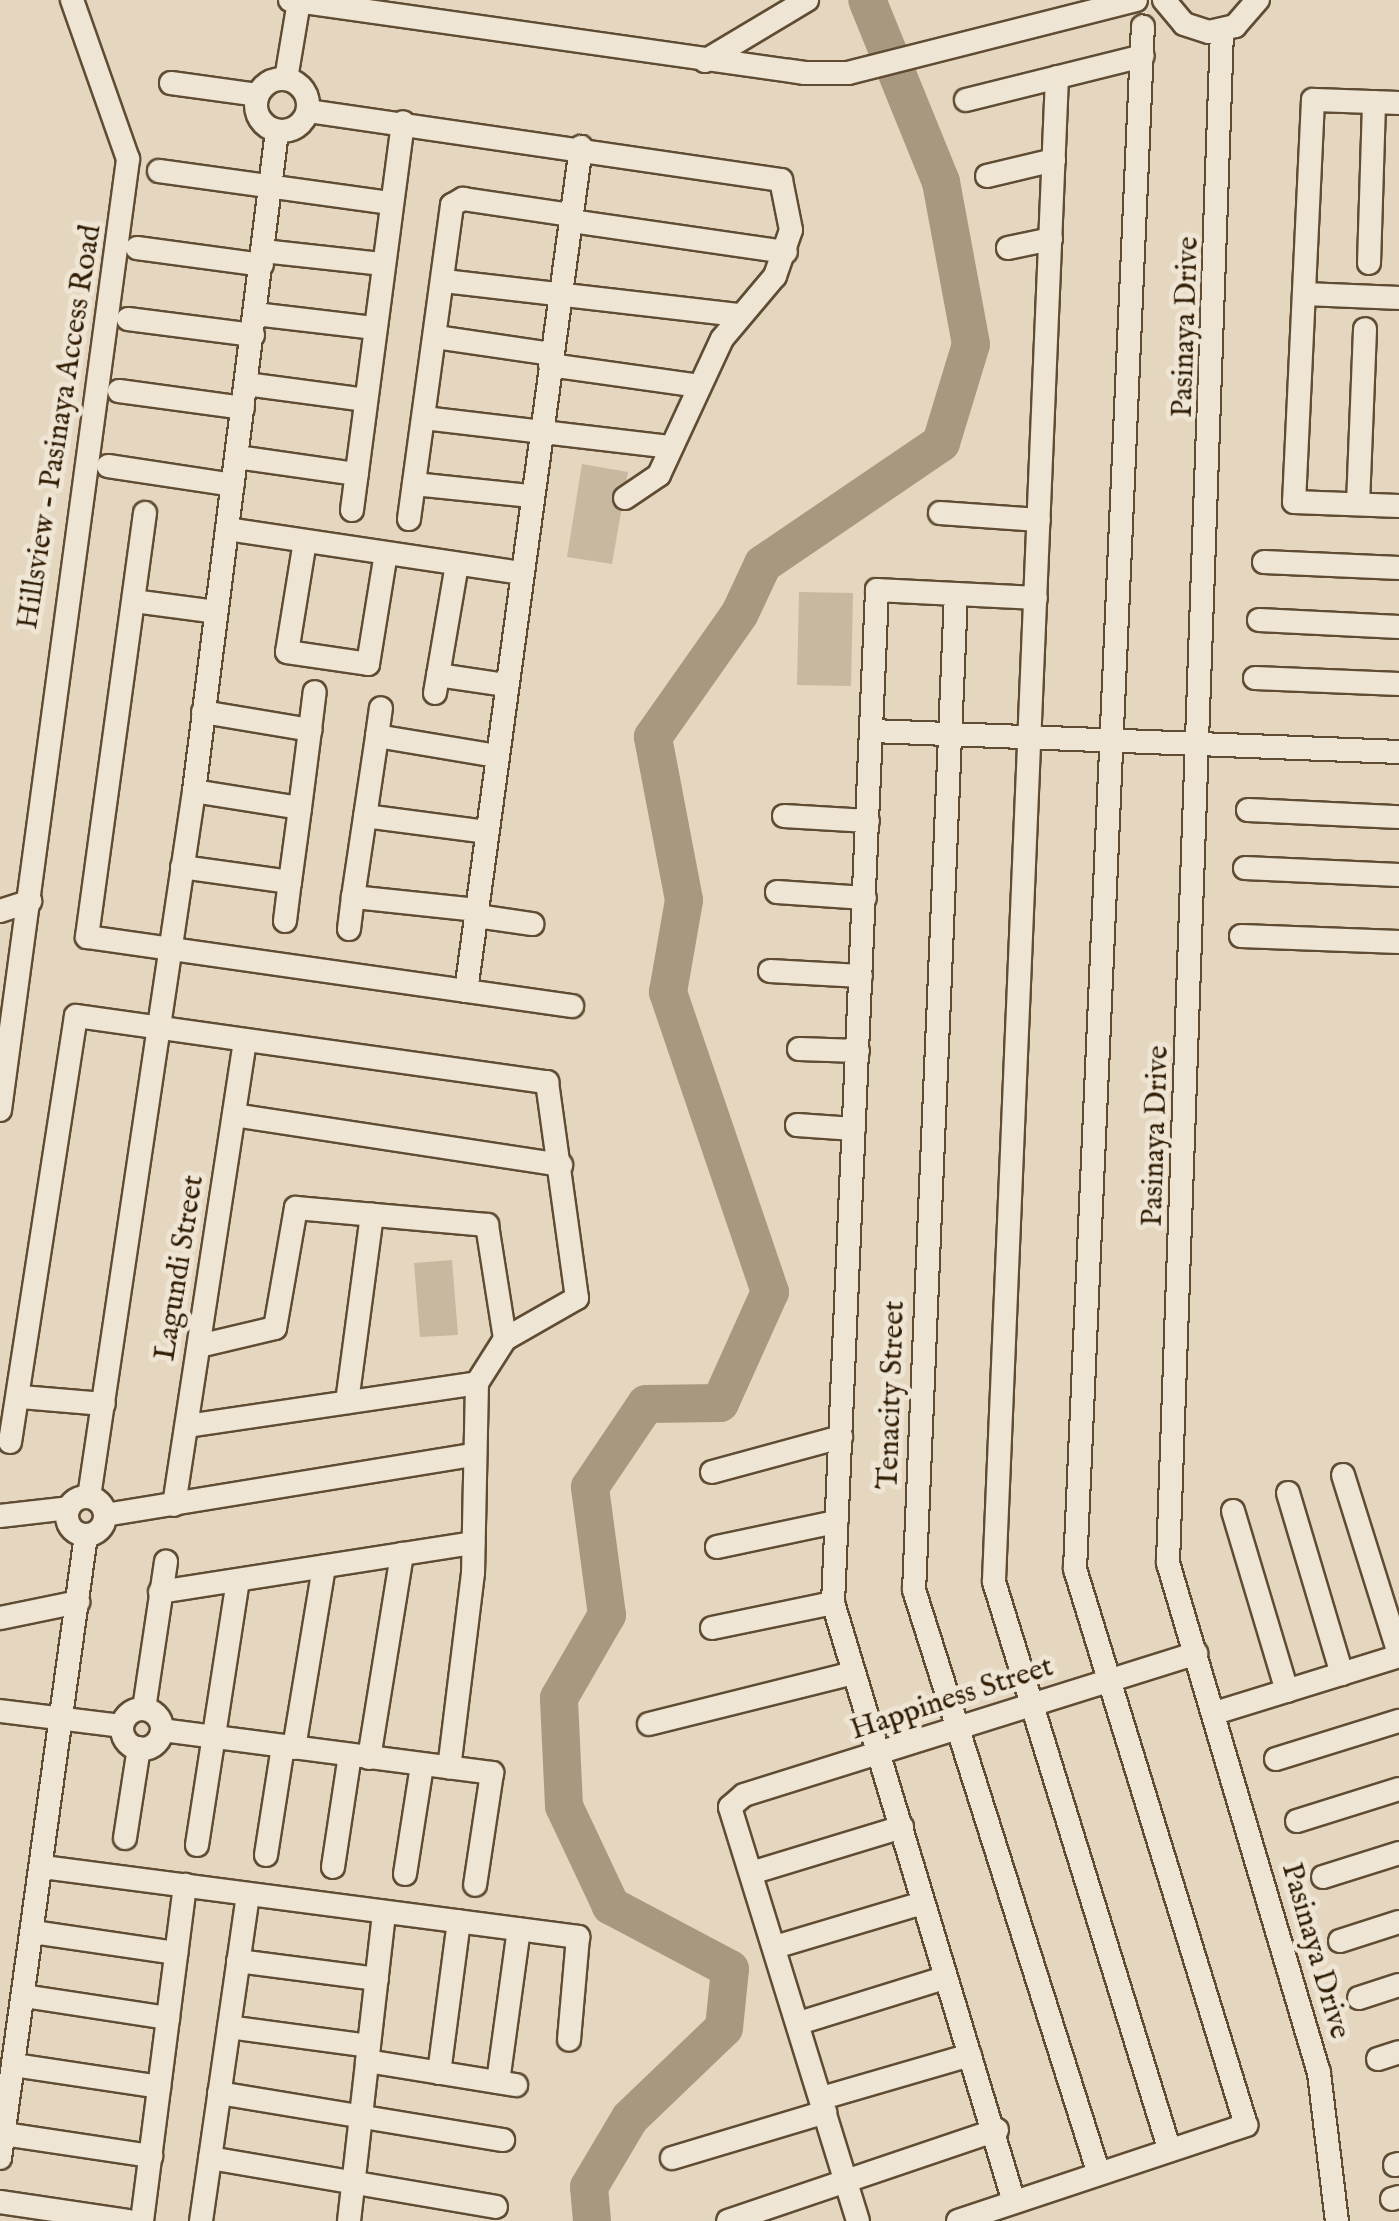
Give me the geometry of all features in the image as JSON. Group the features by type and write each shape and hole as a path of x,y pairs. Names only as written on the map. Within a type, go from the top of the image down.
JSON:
{"street":[{"name":"Hillsview - Pasinaya Access Road","path":"0,1110 10,970 30,901 128,159 72,0"},
{"path":"290,0 705,61 848,73 1121,2"},
{"path":"705,61 807,0"},
{"path":"1164,0 1184,24 1222,31 1258,0"},
{"path":"286,79 299,1"},
{"path":"958,2221 1246,2124 1075,1569 1143,26"},
{"name":"Pasinaya Drive","path":"1222,31 1202,744 1168,1563 1319,2073 1337,2221"},
{"path":"966,100 1143,56"},
{"path":"1057,77 994,1582 1169,2148"},
{"path":"170,84 258,95 286,79"},
{"path":"258,95 257,113 278,131 293,129 308,111 306,94 286,79"},
{"path":"1399,103 1313,100 1294,502 1399,506"},
{"path":"1369,262 1374,102"},
{"path":"308,111 772,174 787,188 786,252 740,315 700,386 654,482 626,498"},
{"path":"352,510 403,122"},
{"path":"0,2158 64,1722 83,1515 104,1404 194,791 278,131"},
{"path":"466,991 581,148"},
{"path":"987,176 1054,160"},
{"path":"159,170 391,203"},
{"path":"410,519 457,200 786,252"},
{"path":"1008,248 1051,239"},
{"path":"137,248 383,264"},
{"path":"444,281 740,315"},
{"path":"1304,294 1399,298"},
{"path":"128,319 375,328"},
{"path":"1358,504 1365,330"},
{"path":"436,337 700,386"},
{"path":"246,384 366,400"},
{"path":"119,391 243,408"},
{"path":"424,418 670,448"},
{"path":"237,457 356,474"},
{"path":"108,466 233,485"},
{"path":"414,484 531,496"},
{"path":"940,512 1040,520"},
{"path":"145,513 87,936 572,1006"},
{"path":"227,529 520,573"},
{"path":"305,541 287,652 368,664 386,554"},
{"path":"1264,562 1399,568"},
{"path":"457,564 437,684 506,685"},
{"path":"1014,2202 997,2130 944,1978 833,1603 877,590 1036,598"},
{"name":"Tenacity Street","path":"956,594 914,1590 1098,2171"},
{"path":"134,601 216,612"},
{"path":"1259,620 1399,627"},
{"path":"1255,678 1399,684"},
{"path":"285,921 315,692"},
{"path":"349,930 381,708"},
{"path":"204,712 310,730"},
{"path":"872,730 1399,752"},
{"path":"377,736 496,756"},
{"path":"194,791 300,808"},
{"path":"1248,810 1399,816"},
{"path":"365,816 486,832"},
{"path":"784,816 868,821"},
{"path":"182,867 290,882"},
{"path":"1244,868 1399,876"},
{"path":"778,892 865,898"},
{"path":"354,897 532,924"},
{"path":"0,911 30,901"},
{"path":"1241,936 1399,942"},
{"path":"770,971 861,976"},
{"path":"10,1442 21,1397 76,1016 547,1082 577,1298 505,1339 477,1383 472,1455 473,1543 449,1768"},
{"name":"Lagundi Street","path":"174,1505 245,1040"},
{"path":"799,1049 858,1052"},
{"path":"234,1115 561,1165"},
{"path":"797,1126 854,1129"},
{"path":"199,1346 275,1328 296,1208 487,1226 505,1339"},
{"path":"348,1402 372,1216"},
{"path":"186,1426 477,1383"},
{"path":"21,1397 104,1404"},
{"path":"712,1472 840,1437"},
{"path":"0,1532 83,1515 174,1505 472,1455"},
{"path":"1214,1713 1399,1655 1343,1475"},
{"path":"1288,1493 1342,1674"},
{"path":"1233,1511 1286,1691"},
{"path":"0,1516 83,1515"},
{"path":"717,1547 836,1522"},
{"path":"160,1592 473,1543"},
{"path":"333,1868 402,1554"},
{"path":"0,1711 64,1722 122,1726 144,1709 166,1562"},
{"path":"266,1855 324,1566"},
{"path":"198,1845 238,1580"},
{"path":"0,1618 78,1602"},
{"path":"712,1628 833,1603"},
{"name":"Happiness Street","path":"751,1874 730,1807 744,1795 1196,1653"},
{"path":"649,1724 854,1673"},
{"path":"144,1709 162,1730 492,1773 475,1885"},
{"path":"1276,1759 1399,1721"},
{"path":"122,1726 139,1748"},
{"path":"125,1838 139,1748 162,1730"},
{"path":"405,1874 422,1765"},
{"path":"1297,1821 1399,1789"},
{"path":"858,2221 751,1874 902,1827"},
{"path":"1323,1878 1399,1853"},
{"path":"43,1866 578,1937 569,2040"},
{"path":"142,2221 185,1885"},
{"path":"201,2221 248,1894"},
{"path":"775,1947 923,1904"},
{"path":"349,2221 384,1912"},
{"path":"439,2072 460,1921"},
{"path":"1340,1941 1399,1922"},
{"path":"229,2027 508,2084 519,1929"},
{"path":"34,1932 176,1953"},
{"path":"238,1961 376,1978"},
{"path":"799,2023 944,1978"},
{"path":"1359,1998 1399,1985"},
{"path":"24,1996 168,2018"},
{"path":"672,2158 970,2055"},
{"path":"14,2065 160,2087"},
{"path":"220,2094 502,2140"},
{"path":"3,2126 151,2156"},
{"path":"728,2221 847,2185 997,2130"},
{"path":"210,2158 496,2207"},
{"path":"0,2202 128,2221"}],"shaded area":[{"path":"582,464 628,472 612,564 567,557"},
{"path":"799,592 853,593 851,686 797,685"},
{"path":"452,1260 458,1335 420,1337 414,1263"}],"waterway":[{"path":"592,2221 589,2187 630,2118 724,2028 730,1969 611,1906 564,1806 559,1698 607,1615 590,1487 646,1404 720,1403 770,1292 668,992 684,900 653,737 740,613 763,564 941,443 971,344 941,182 867,0"}]}
